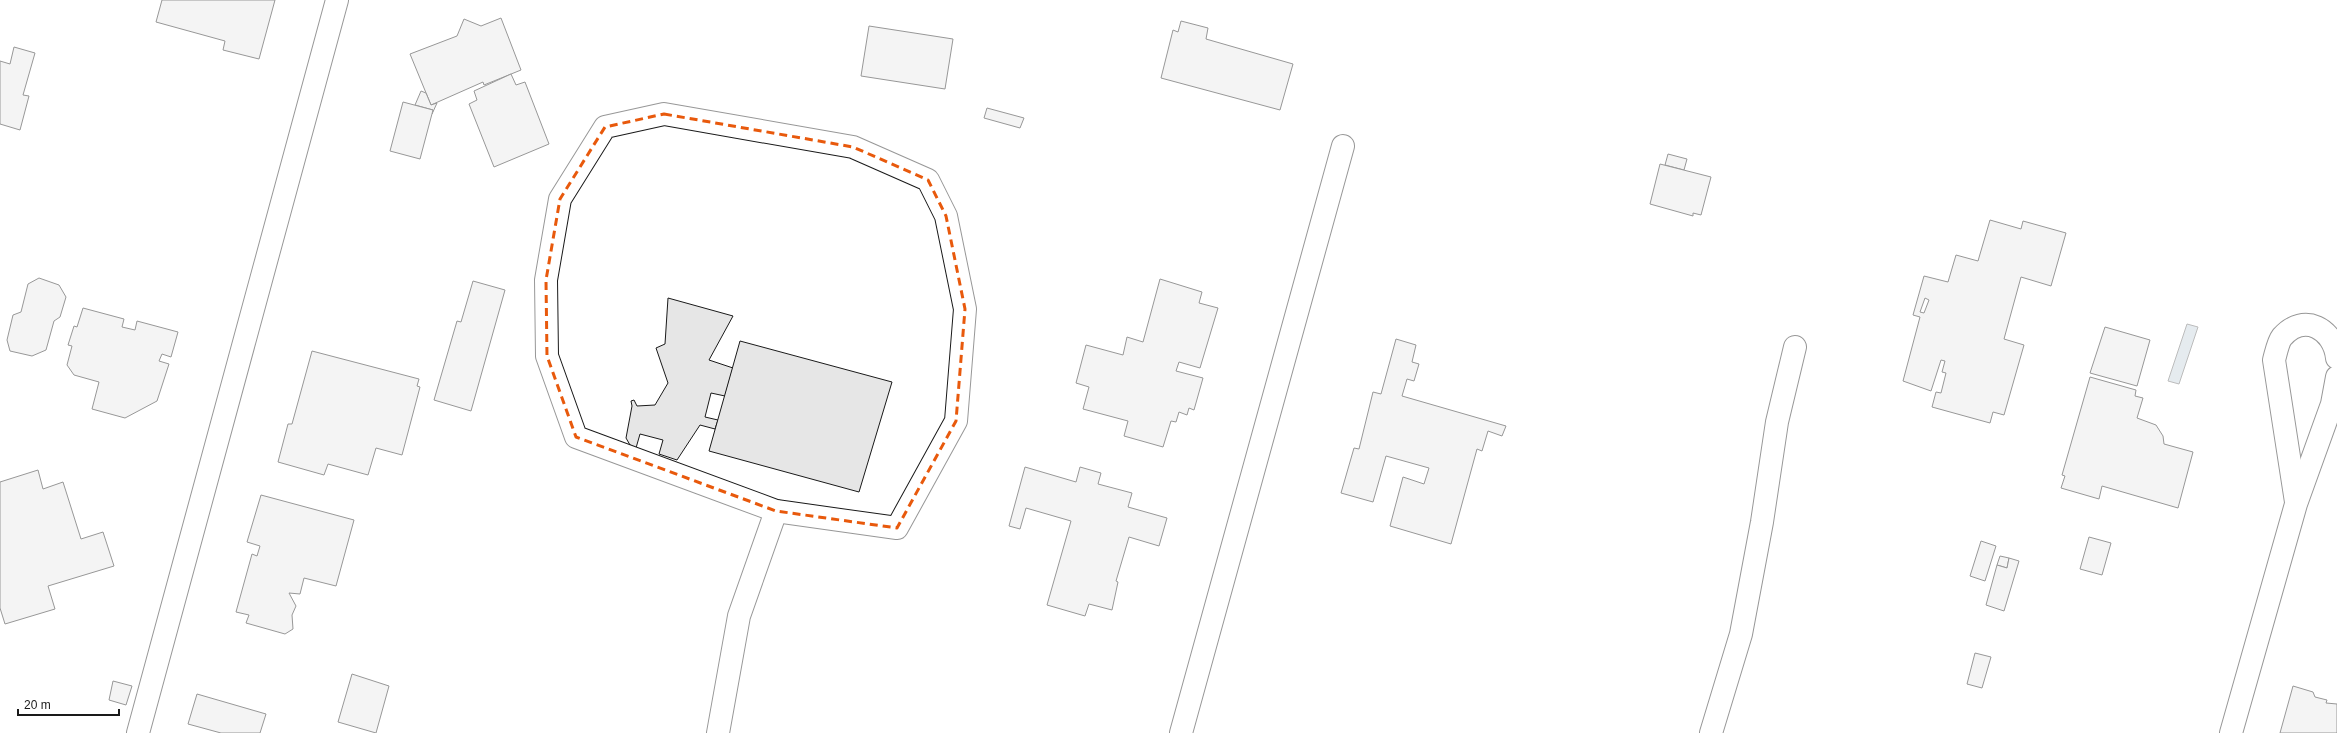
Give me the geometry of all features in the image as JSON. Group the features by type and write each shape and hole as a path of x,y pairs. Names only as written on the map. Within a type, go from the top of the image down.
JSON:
{"street":[{"path":"138,733 337,0"},
{"path":"664,114 853,147 928,180 946,216 966,309 956,421 897,528 776,511 576,437 547,356 546,280 560,199 605,127 664,114"},
{"path":"1181,733 1342,146"},
{"path":"2296,504 2274,360 2281,338 2289,330 2300,325 2312,324 2321,328 2330,337 2337,358"},
{"path":"1711,733 1741,634 1762,522 1776,422 1795,347"},
{"path":"2231,733 2296,504 2332,404 2337,377"},
{"path":"718,733 739,616 776,511"}],"highlighted area":[{"path":"664,114 853,147 928,180 946,216 965,309 956,421 897,528 776,511 576,437 547,356 546,280 560,199 605,127"}],"shaded area":[{"path":"2187,324 2198,327 2179,384 2168,381"}],"building":[{"path":"162,0 275,0 259,59 223,50 225,41 156,22"},
{"path":"501,18 521,70 484,85 483,82 431,105 410,54 457,36 464,19 481,26"},
{"path":"1181,21 1208,28 1206,39 1293,64 1280,110 1161,78 1173,30 1178,32"},
{"path":"869,26 953,39 945,89 861,76"},
{"path":"14,47 35,53 23,95 29,96 20,130 0,124 0,61 10,64"},
{"path":"511,74 516,85 525,82 549,144 494,167 469,104 477,100 474,91"},
{"path":"421,91 426,93 431,105 437,103 432,114 433,110 415,105"},
{"path":"403,102 433,110 420,159 390,151"},
{"path":"987,108 1024,118 1020,128 984,118"},
{"path":"1668,154 1687,159 1684,170 1665,165"},
{"path":"1660,164 1711,177 1701,215 1693,213 1693,216 1650,204"},
{"path":"1990,220 2021,229 2023,221 2066,233 2051,286 2021,277 2004,339 2024,345 2004,415 1993,412 1990,423 1932,407 1936,392 1941,393 1946,373 1942,372 1945,361 1941,360 1931,391 1903,381 1920,317 1913,315 1924,276 1948,282 1956,255 1978,261","holes":["1925,298 1929,300 1924,313 1920,312"]},
{"path":"39,278 59,285 66,297 60,317 54,321 46,350 32,356 10,351 7,340 13,315 21,312 28,284"},
{"path":"1160,279 1202,292 1199,303 1218,308 1200,368 1179,362 1176,371 1203,378 1194,410 1189,408 1187,415 1179,412 1176,422 1171,421 1163,447 1124,436 1128,421 1083,409 1089,387 1076,383 1086,345 1123,355 1127,337 1143,342"},
{"path":"473,281 505,290 471,411 434,400 457,321 461,322"},
{"path":"668,298 733,316 709,360 733,368 725,396 711,393 705,417 718,420 715,429 700,425 677,460 659,454 663,440 640,434 636,448 630,445 626,438 632,406 631,401 634,400 637,406 655,405 668,383 656,348 665,344"},
{"path":"83,308 124,319 122,327 135,330 137,321 178,332 171,357 162,354 159,361 169,364 157,401 125,418 92,409 99,382 74,375 67,365 72,346 68,345 74,326 77,327"},
{"path":"2105,327 2150,340 2137,386 2090,373"},
{"path":"1396,339 1416,345 1412,362 1419,364 1414,381 1407,379 1402,396 1506,426 1502,436 1488,431 1482,451 1477,449 1451,544 1390,526 1403,477 1424,484 1429,468 1386,456 1373,502 1341,493 1354,448 1359,449 1373,392 1381,394"},
{"path":"740,341 892,382 859,492 709,451"},
{"path":"312,351 419,379 417,386 420,387 402,455 376,448 368,475 328,464 324,475 278,462 288,424 292,424"},
{"path":"2090,377 2136,390 2135,396 2143,398 2137,418 2156,425 2163,436 2164,444 2193,452 2178,508 2102,486 2099,499 2061,488 2065,476 2062,475"},
{"path":"1025,467 1076,482 1080,467 1101,473 1098,484 1132,493 1128,507 1167,518 1159,546 1129,537 1116,581 1118,582 1112,610 1089,604 1085,616 1047,605 1071,521 1026,508 1020,529 1009,526"},
{"path":"38,470 43,489 63,482 81,539 103,532 114,566 48,586 55,609 5,624 0,608 0,482"},
{"path":"261,495 354,520 336,586 304,578 300,594 289,593 296,606 292,615 293,629 285,634 246,623 249,615 236,612 252,554 257,556 260,546 247,542"},
{"path":"2089,537 2111,543 2102,575 2080,569"},
{"path":"1981,541 1996,546 1985,581 1970,576"},
{"path":"2000,556 2009,558 2007,568 1997,565"},
{"path":"2009,558 2019,561 2004,611 1986,605 1997,565 2007,568"},
{"path":"1975,653 1991,657 1982,688 1967,684"},
{"path":"352,674 389,686 376,733 338,722"},
{"path":"113,681 132,686 126,705 109,700"},
{"path":"2293,686 2313,692 2315,697 2327,700 2326,703 2337,704 2337,733 2280,733"},
{"path":"197,694 266,714 260,733 221,733 188,724"}]}
